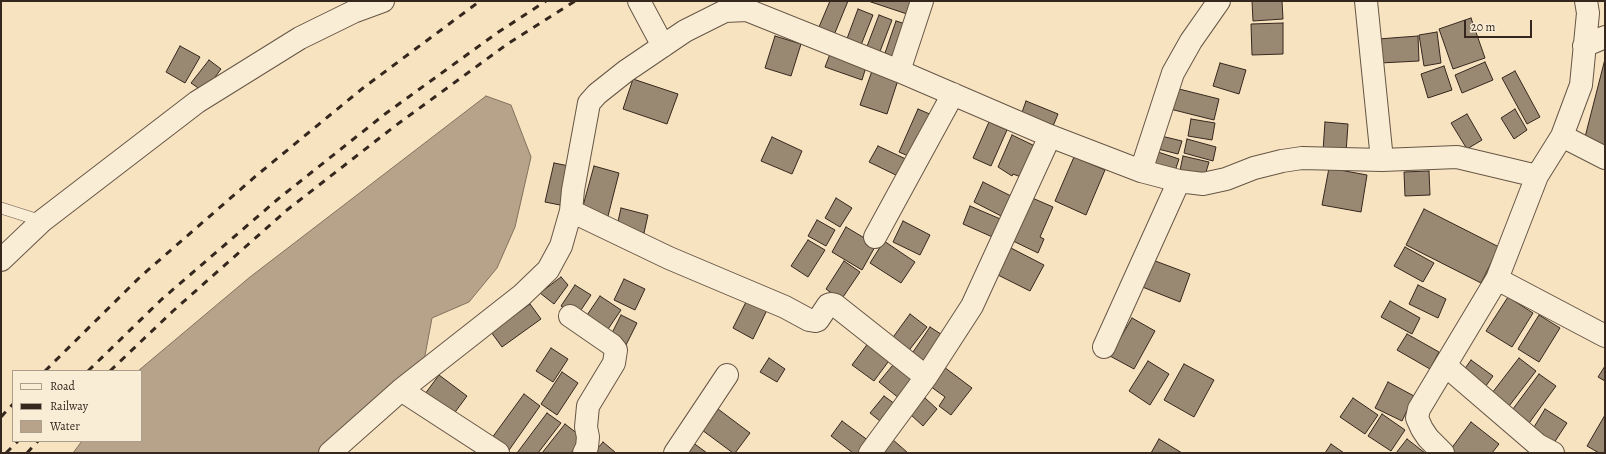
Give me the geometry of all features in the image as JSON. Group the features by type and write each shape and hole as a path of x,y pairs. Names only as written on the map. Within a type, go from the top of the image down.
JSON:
{"street":[{"path":"1,260 42,221 197,102 300,38 354,12 383,1"},
{"path":"639,1 663,46"},
{"path":"899,71 922,1"},
{"path":"1141,172 1173,73 1191,41 1219,1"},
{"path":"1366,1 1382,160"},
{"path":"1443,453 1428,438 1417,418 1419,409 1497,279 1537,176 1562,136 1581,84 1588,13 1586,1"},
{"path":"330,453 401,390 522,295 548,270 561,246 572,211 573,190 588,103 626,71 684,31 725,11 747,10 899,71 1050,136 1141,172 1179,181 1203,184 1226,179 1254,168 1275,162 1302,158 1382,160 1457,157 1537,176"},
{"path":"1584,46 1605,37"},
{"path":"875,237 953,94"},
{"path":"870,453 926,377 972,306 1050,136"},
{"path":"1562,136 1605,158"},
{"path":"1104,348 1179,181"},
{"path":"572,211 669,258 785,307 809,320 818,320 828,305 835,305 926,377"},
{"path":"1497,279 1605,336"},
{"path":"570,316 612,345 616,350 614,362 588,406 586,427 588,437 587,447 584,453"},
{"path":"1446,366 1538,446 1552,453"},
{"path":"675,453 728,375"},
{"path":"401,390 498,453"}],"lane":[{"path":"1,208 42,221"}],"water":[{"path":"486,96 511,105 531,157 515,227 497,268 469,302 432,318 424,361 326,453 73,453 81,442 142,442 142,370 139,370 250,277"}],"building":[{"path":"830,1 848,1 832,40 816,34"},
{"path":"868,1 914,1 910,15"},
{"path":"1252,1 1282,1 1283,19 1253,21"},
{"path":"858,9 873,15 859,50 845,44"},
{"path":"879,15 892,20 879,54 866,49"},
{"path":"1471,18 1485,58 1453,69 1439,29"},
{"path":"896,21 909,25 897,60 884,56"},
{"path":"1283,23 1283,54 1252,55 1251,24"},
{"path":"1437,32 1441,63 1424,66 1419,35"},
{"path":"775,36 801,44 791,76 765,68"},
{"path":"1418,36 1419,61 1380,63 1378,39"},
{"path":"180,46 200,57 185,83 166,72"},
{"path":"830,54 866,67 862,80 825,67"},
{"path":"1605,59 1605,146 1584,141"},
{"path":"209,60 221,69 204,92 191,83"},
{"path":"1485,62 1493,80 1462,93 1455,75"},
{"path":"1220,63 1246,70 1239,94 1213,86"},
{"path":"1444,66 1452,90 1428,98 1421,74"},
{"path":"872,71 898,80 887,114 860,105"},
{"path":"1515,71 1540,117 1527,124 1502,78"},
{"path":"633,79 678,94 667,124 623,109"},
{"path":"1175,88 1219,99 1214,120 1170,109"},
{"path":"1026,101 1058,114 1051,131 1020,118"},
{"path":"918,109 932,115 913,158 899,152"},
{"path":"1515,109 1527,130 1514,139 1501,118"},
{"path":"1467,114 1482,140 1467,149 1451,123"},
{"path":"1191,119 1215,123 1212,140 1188,136"},
{"path":"989,122 1007,130 991,166 973,158"},
{"path":"1325,122 1348,124 1346,153 1323,151"},
{"path":"1012,135 1039,148 1026,179 1013,174 1012,176 998,167"},
{"path":"1157,135 1182,141 1178,154 1154,148"},
{"path":"772,137 802,151 792,174 761,161"},
{"path":"1187,139 1216,147 1213,161 1184,153"},
{"path":"878,146 910,161 902,178 869,162"},
{"path":"1155,151 1179,159 1174,174 1150,166"},
{"path":"1183,156 1209,162 1204,179 1179,175"},
{"path":"1074,157 1105,170 1086,215 1055,201"},
{"path":"554,163 574,167 565,206 545,202"},
{"path":"594,166 619,173 607,220 581,213"},
{"path":"1329,168 1367,175 1361,212 1322,205"},
{"path":"1429,171 1430,195 1405,196 1404,172"},
{"path":"983,182 1017,199 1007,219 974,202"},
{"path":"1030,197 1053,207 1040,237 1044,239 1038,253 1011,240"},
{"path":"836,198 852,208 840,227 825,218"},
{"path":"970,206 1005,221 997,239 963,224"},
{"path":"621,208 648,215 644,233 617,226"},
{"path":"1424,209 1499,247 1481,283 1406,245"},
{"path":"817,220 835,230 826,246 808,236"},
{"path":"903,221 930,235 920,255 893,242"},
{"path":"846,227 876,245 862,270 832,252"},
{"path":"808,240 825,250 808,277 791,266"},
{"path":"884,241 915,262 901,283 870,263"},
{"path":"1009,247 1044,265 1030,291 996,274"},
{"path":"1405,247 1434,263 1423,282 1394,266"},
{"path":"1150,259 1190,274 1180,302 1140,286"},
{"path":"844,261 860,272 841,300 826,289"},
{"path":"561,277 568,285 554,304 540,293"},
{"path":"624,279 645,289 635,310 614,300"},
{"path":"575,285 591,295 577,316 561,306"},
{"path":"1418,285 1446,299 1438,318 1409,304"},
{"path":"600,296 621,310 604,335 583,321"},
{"path":"1508,297 1533,313 1512,347 1486,331"},
{"path":"747,300 767,310 753,339 733,328"},
{"path":"1390,301 1420,318 1412,334 1381,317"},
{"path":"530,304 541,319 502,347 491,332"},
{"path":"910,314 927,327 907,353 891,340"},
{"path":"621,315 637,323 624,349 608,341"},
{"path":"1539,315 1560,328 1539,362 1518,349"},
{"path":"1132,318 1155,331 1134,369 1110,356"},
{"path":"930,327 947,338 927,367 911,355"},
{"path":"1407,334 1439,352 1430,369 1397,350"},
{"path":"869,342 891,358 874,381 852,365"},
{"path":"551,348 568,359 553,382 536,371"},
{"path":"769,358 785,369 777,382 760,372"},
{"path":"1519,358 1536,371 1506,410 1489,397"},
{"path":"897,360 918,376 900,399 879,382"},
{"path":"1471,360 1493,376 1483,390 1461,374"},
{"path":"1148,361 1169,374 1150,405 1129,391"},
{"path":"1184,364 1214,380 1194,417 1164,400"},
{"path":"1605,366 1605,381 1598,377"},
{"path":"944,367 972,388 951,415 939,406 945,397 930,386"},
{"path":"562,372 578,383 557,415 541,404"},
{"path":"1539,374 1556,386 1527,426 1510,413"},
{"path":"439,375 467,396 450,419 422,398"},
{"path":"1388,382 1414,396 1402,421 1375,408"},
{"path":"524,394 540,406 507,453 489,442"},
{"path":"884,396 899,407 885,425 870,413"},
{"path":"925,398 937,409 923,426 910,414"},
{"path":"1353,398 1378,415 1365,434 1340,417"},
{"path":"718,409 750,433 735,453 702,430"},
{"path":"1545,409 1567,423 1552,446 1531,432"},
{"path":"547,413 561,423 538,453 517,453"},
{"path":"1382,414 1405,430 1391,451 1368,436"},
{"path":"1605,415 1605,453 1599,453 1587,446"},
{"path":"842,421 873,444 866,453 853,453 831,436"},
{"path":"1471,422 1499,444 1492,453 1448,453"},
{"path":"565,424 583,438 571,453 542,453"},
{"path":"892,439 908,453 881,453"},
{"path":"1159,439 1182,453 1151,453"},
{"path":"1407,439 1425,453 1396,453"},
{"path":"603,442 616,453 594,453"},
{"path":"692,442 707,453 684,453"},
{"path":"1331,444 1344,453 1325,453"}],"railway":[{"path":"46,370 140,277 257,175 363,88 480,1"},
{"path":"89,370 162,299 278,199 385,114 497,33 546,1"},
{"path":"111,370 173,311 287,210 395,126 506,45 575,1"},
{"path":"1,417 12,405"},
{"path":"6,453 17,442"},
{"path":"27,453 37,442"}]}
